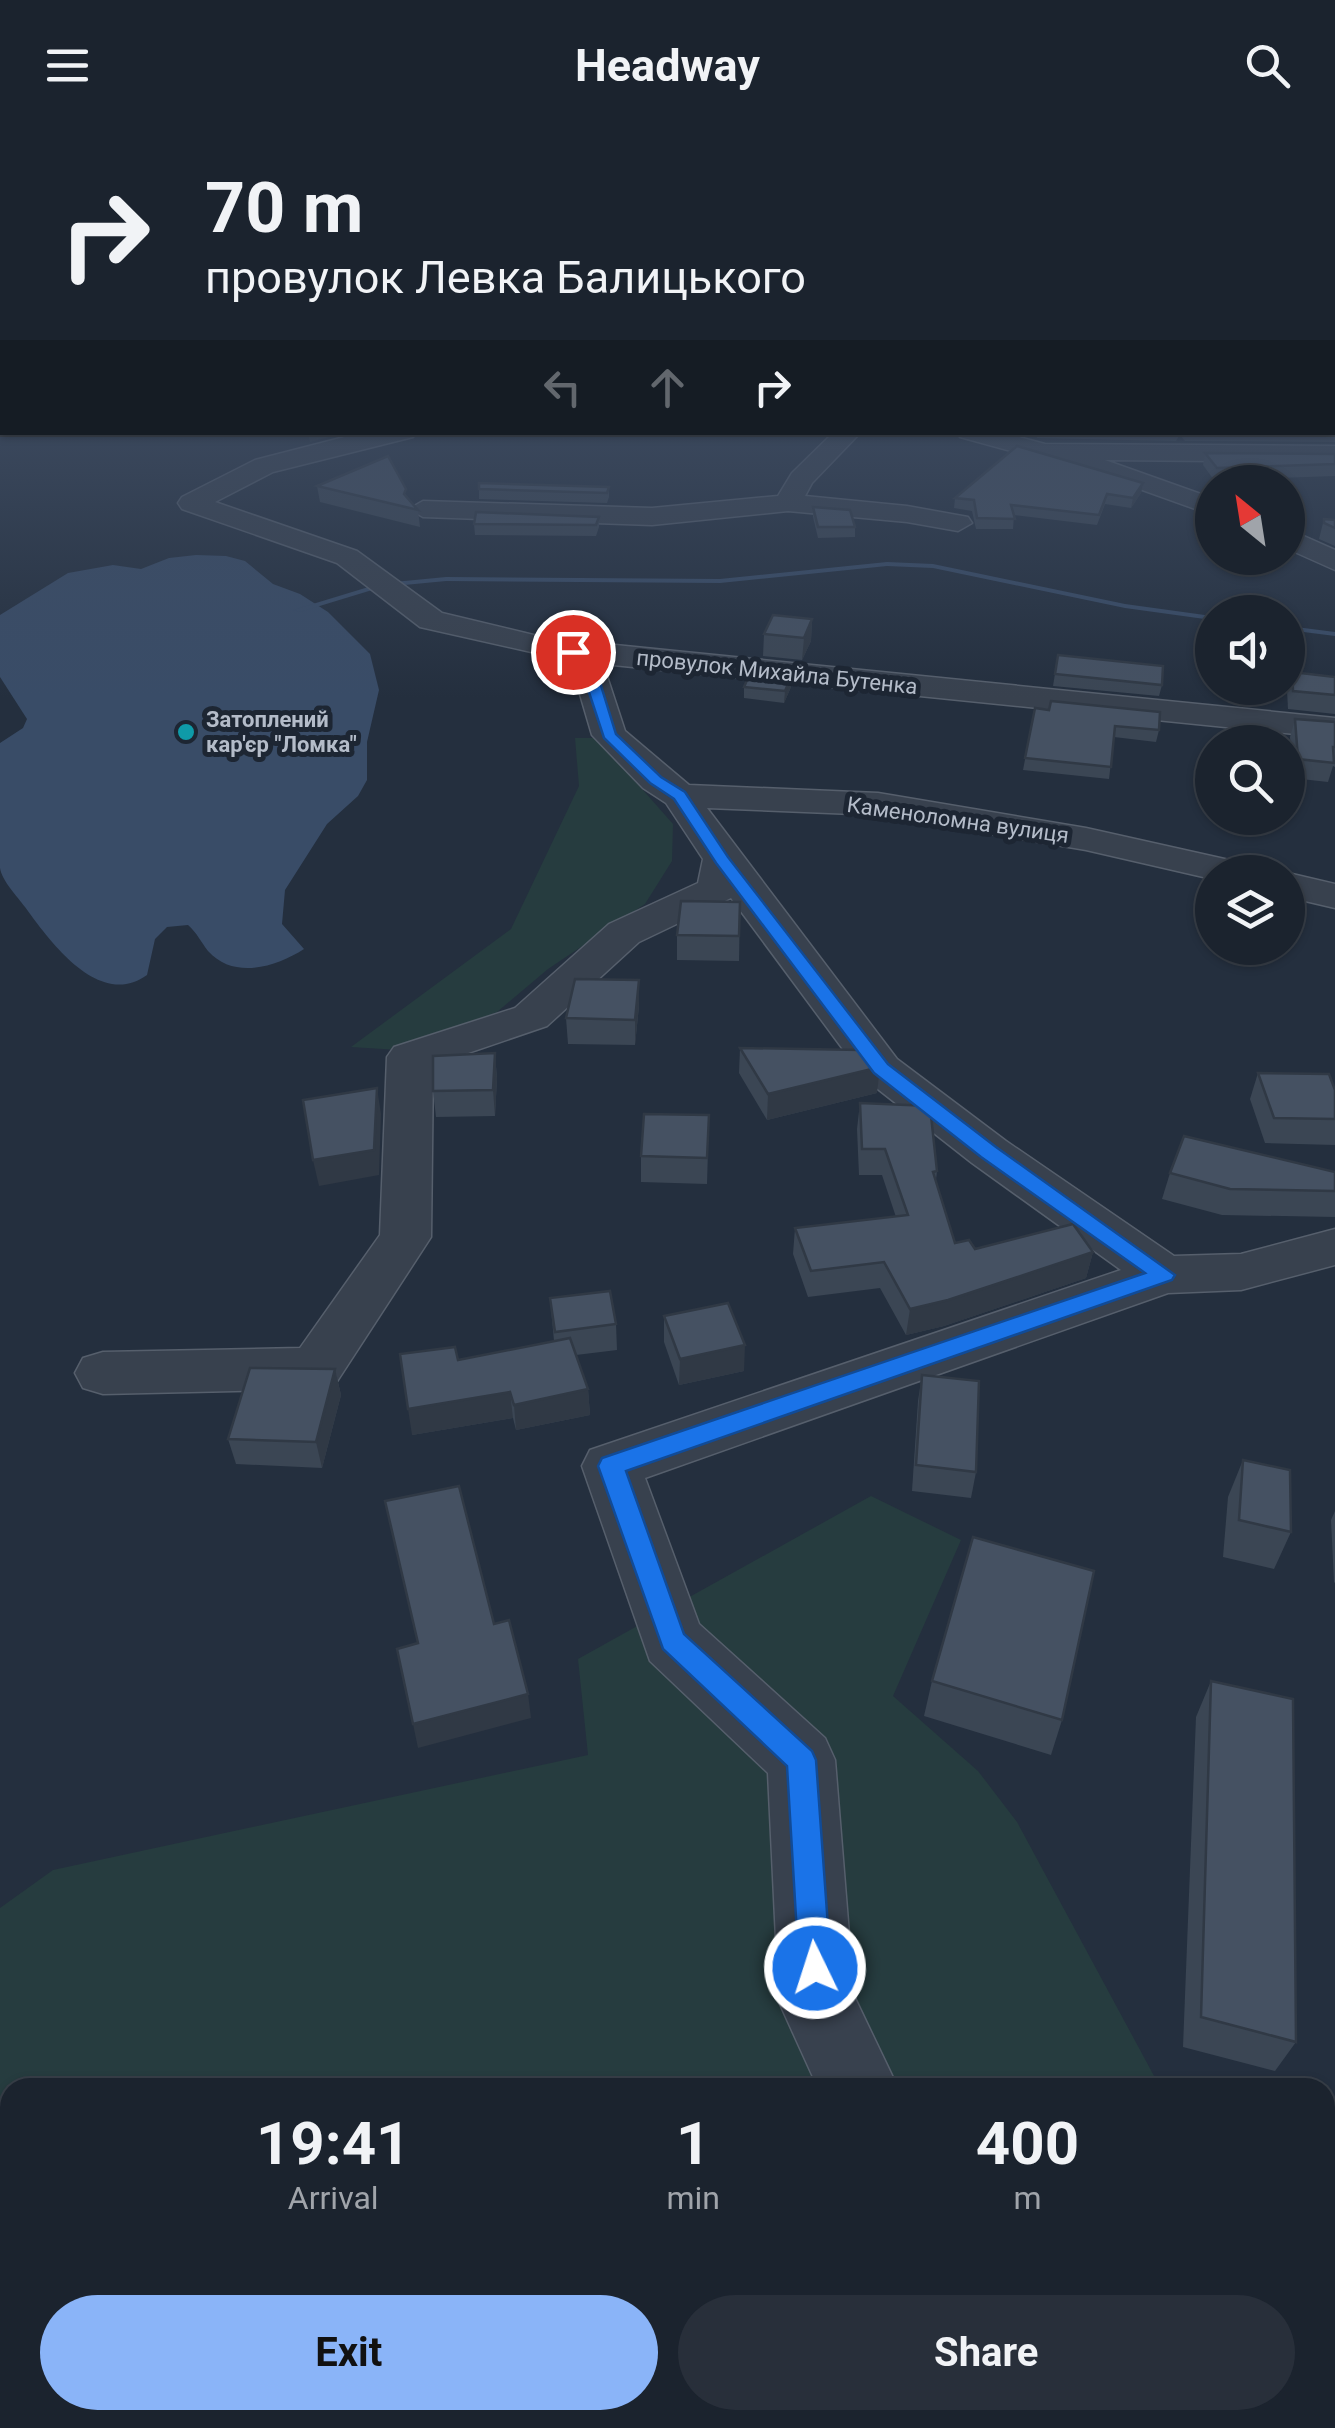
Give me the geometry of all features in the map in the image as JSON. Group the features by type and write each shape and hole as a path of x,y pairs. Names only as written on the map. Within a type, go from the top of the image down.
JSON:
{"street":[{"name":"провулок Михайла Бутенка","path":"230,483 192,503 346,557 431,620 573,652 1335,728"},
{"path":"788,504 799,483"},
{"path":"1149,483 1195,501"},
{"path":"423,509 661,519 728,515 788,504 958,523"},
{"path":"1305,546 1335,561"},
{"path":"573,652 587,663 609,735 656,780 680,796 722,860 881,1068 989,1152 1164,1275"},
{"name":"Каменоломна вулиця","path":"680,796 878,804 1086,839 1195,863"},
{"path":"103,1373 316,1368 405,1237 410,1058 531,1017 624,933 718,890 722,860"},
{"path":"1305,889 1335,896"},
{"path":"854,2078 817,2002 801,1760 673,1641 611,1466 1164,1275 1240,1272 1335,1248"}],"green space":[{"path":"575,738 597,738 673,824 672,861 645,904 548,969 497,1012 399,1050 351,1047 511,929 579,786"},
{"path":"871,1496 961,1540 893,1696 978,1771 1017,1822 1155,2078 0,2078 0,1908 53,1870 588,1755 578,1659"}],"water":[{"path":"196,555 245,561 273,584 300,594 328,612 370,654 379,690 367,742 367,780 358,796 327,824 285,890 282,924 304,949 268,965 242,968 218,960 188,925 167,927 155,939 147,975 129,983 111,984 94,978 61,952 1,873 0,743 23,728 27,719 0,677 0,615 68,573 113,565 141,569 169,558"}],"building":[{"path":"403,483 404,494 418,510 317,486"},
{"path":"479,483 609,487 607,493 479,489"},
{"path":"973,483 1143,483 1133,498 1107,494 1099,515 1011,505 1015,519 977,518 974,500 955,498"},
{"path":"813,507 850,510 855,527 818,527"},
{"path":"476,512 599,517 596,525 474,524"},
{"path":"1324,519 1335,520 1335,528 1324,523"},
{"path":"773,615 812,619 804,638 764,634"},
{"path":"1058,655 1163,666 1162,685 1055,674"},
{"path":"751,671 792,675 785,691 744,687"},
{"path":"1305,674 1335,677 1335,695 1305,692"},
{"path":"1051,701 1160,712 1159,730 1115,726 1111,767 1025,758 1035,708 1049,710"},
{"path":"1295,719 1335,722 1334,763 1305,760 1305,725 1295,725"},
{"path":"681,901 740,902 739,936 677,935"},
{"path":"575,979 639,980 635,1020 566,1018"},
{"path":"740,1048 861,1050 880,1067 768,1094"},
{"path":"495,1053 493,1090 433,1091 433,1056"},
{"path":"1258,1073 1329,1074 1335,1090 1335,1119 1274,1118"},
{"path":"377,1088 374,1150 313,1160 303,1100"},
{"path":"860,1103 930,1106 937,1171 933,1172 955,1243 969,1240 975,1249 1073,1224 1093,1252 910,1309 884,1262 811,1271 795,1228 908,1215 885,1149 862,1149"},
{"path":"644,1114 709,1115 707,1158 641,1156"},
{"path":"1184,1136 1335,1172 1335,1191 1230,1189 1170,1173"},
{"path":"610,1291 616,1324 555,1332 550,1298"},
{"path":"728,1303 745,1345 680,1359 664,1316"},
{"path":"570,1338 588,1389 514,1405 510,1392 408,1409 400,1354 455,1347 458,1360"},
{"path":"250,1368 335,1369 316,1442 228,1439"},
{"path":"922,1375 979,1381 976,1472 916,1465"},
{"path":"1243,1460 1290,1470 1291,1532 1239,1520"},
{"path":"459,1486 494,1624 509,1620 528,1694 413,1724 397,1649 418,1643 385,1501"},
{"path":"973,1537 1094,1571 1062,1720 932,1681"},
{"path":"1211,1681 1293,1699 1296,2042 1201,2017"}],"waterway":[{"path":"394,584 446,579 720,581 887,564 933,566 1125,606 1195,616"},
{"path":"297,610 378,587"},
{"path":"1305,630 1335,634"}],"place":[{"name":"Затоплений кар'єр \"Ломка\"","path":"186,732"}],"route":[{"path":"573,652 587,663 609,735 656,780 680,796 722,860 881,1068 989,1152 1164,1275 611,1466 673,1641 801,1760 815,1968"}]}
